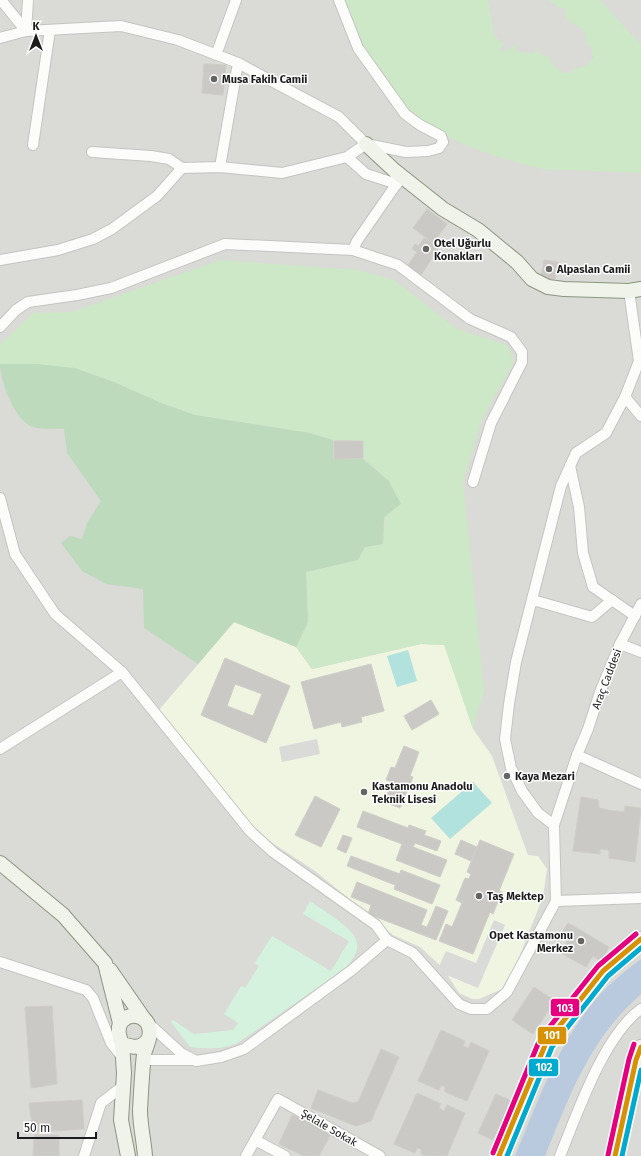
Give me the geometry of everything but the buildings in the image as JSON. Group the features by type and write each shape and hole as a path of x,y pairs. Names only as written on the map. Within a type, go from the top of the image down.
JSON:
{"main road":[{"path":"366,144 400,180 443,209 478,230 517,262 532,279 548,287 564,289 635,290"},
{"path":"0,863 63,915 105,963 150,1029 144,1055 140,1111 145,1156"},
{"path":"499,1156 546,1043 603,971 641,939"},
{"path":"105,963 120,1023 118,1035 122,1051 124,1086 121,1120 128,1156"},
{"path":"120,1023 131,1016 144,1019"},
{"path":"122,1051 144,1044 148,1040"},
{"path":"614,1156 636,1060 641,1047"}],"street":[{"path":"1,0 26,31"},
{"path":"26,31 28,0"},
{"path":"216,55 236,0"},
{"path":"0,38 26,31 121,26 178,40 238,62 339,117 366,144 406,152 428,151 439,148 443,142 441,136 420,125 404,114 358,48 339,0"},
{"path":"33,145 50,30"},
{"path":"220,167 238,62"},
{"path":"92,152 151,156 169,159 182,168 220,167 282,173 347,157 366,144"},
{"path":"347,157 366,174 400,180 357,241 353,250"},
{"path":"0,260 58,250 93,239 112,229 158,196 182,168"},
{"path":"0,327 16,310 28,302 77,295 111,288 225,244 353,250 398,265 470,319 511,338 522,352 522,362 491,423 473,482"},
{"path":"554,825 538,813 522,791 511,768 505,739 516,662 561,486 576,453 606,433 625,397 639,361 635,290"},
{"path":"625,397 641,416"},
{"path":"570,466 579,507 583,553 593,586 635,616"},
{"path":"0,498 15,554 55,614 122,672 250,831 273,852 376,925 387,940 413,953 459,1004 471,1009 487,1009 507,992 556,901 641,898"},
{"path":"533,600 592,617 612,600"},
{"name":"Araç Caddesi","path":"556,901 554,825 576,755 588,729 600,692 620,644 641,604"},
{"path":"620,644 641,652"},
{"path":"0,750 122,672"},
{"path":"576,755 641,784"},
{"path":"144,1055 148,1060 196,1060 221,1057 244,1049 352,970 387,940"},
{"path":"0,962 86,990 93,998 111,1043 122,1051"},
{"path":"560,1156 591,1081 610,1045 635,1013 641,1008"},
{"path":"144,1019 181,1053 196,1060"},
{"path":"84,1156 100,1103 124,1086"},
{"name":"Şelale Sokak","path":"255,1140 278,1098 376,1155"},
{"path":"246,1156 255,1140 285,1156"}],"shaded area":[{"path":"0,0 641,0 641,1156 0,1156"},
{"name":"Kastamonu Anadolu Teknik Lisesi","path":"234,622 296,647 312,669 421,644 445,645 473,729 492,756 528,855 538,856 547,869 543,897 510,980 502,989 479,999 472,999 459,993 443,968 420,947 393,935 315,871 251,829 159,710"},
{"path":"408,650 417,681 397,687 387,656"},
{"path":"317,739 320,754 282,762 279,747"},
{"path":"473,782 492,803 450,839 431,818"},
{"path":"310,901 344,925 355,937 357,950 346,968 239,1042 233,1045 215,1048 190,1047 171,1022 173,1020 194,1034 233,1030 238,1023 224,1014 241,986 245,988 259,966 255,963 272,936 331,971 349,941 303,914"},
{"path":"494,920 505,925 478,988 437,971 446,951 476,963"},
{"path":"641,959 641,994 608,1030 583,1069 545,1156 515,1156 540,1095 570,1035 601,993"}],"green space":[{"path":"341,0 488,0 494,35 504,45 499,49 503,52 517,44 514,50 533,54 534,50 552,59 550,62 563,73 569,73 577,68 587,66 594,57 592,54 592,47 588,45 584,30 569,21 565,16 566,10 553,4 549,0 600,0 641,45 641,173 541,169 495,156 458,142 415,118 367,60"},
{"path":"220,260 358,270 394,280 457,329 507,345 514,361 482,419 463,481 484,691 473,729 444,645 421,644 312,669 296,647 308,622 306,572 358,560 365,547 383,544 389,481 363,458 362,441 333,440 310,433 195,415 161,403 114,382 36,364 0,364 0,345 33,313 72,312"},
{"path":"0,364 36,364 75,368 114,382 161,403 195,415 310,433 333,440 333,459 363,459 389,481 401,504 384,517 383,544 365,547 358,560 306,572 308,622 296,647 234,622 198,664 144,628 143,589 106,584 82,571 61,543 70,536 82,539 87,523 101,501 67,453 64,429 33,427 26,424 20,417 6,390"}],"transit line":[{"name":"103","path":"493,1153 540,1039 598,966 636,934"},
{"name":"101","path":"499,1156 546,1043 603,971 641,939"},
{"name":"102","path":"507,1156 552,1047 608,976 641,948"},
{"name":"103","path":"608,1155 629,1059 634,1044"},
{"name":"101","path":"615,1156 636,1060 641,1047"},
{"name":"102","path":"622,1156 641,1070"}],"place":[{"name":"Musa Fakih Camii","path":"214,79"},
{"name":"Otel Uğurlu Konakları","path":"426,249"},
{"name":"Alpaslan Camii","path":"549,269"},
{"name":"Kaya Mezari","path":"507,776"},
{"name":"Kastamonu Anadolu Teknik Lisesi","path":"364,792"},
{"name":"Taş Mektep","path":"479,896"},
{"name":"Opet Kastamonu Merkez","path":"581,941"}]}
